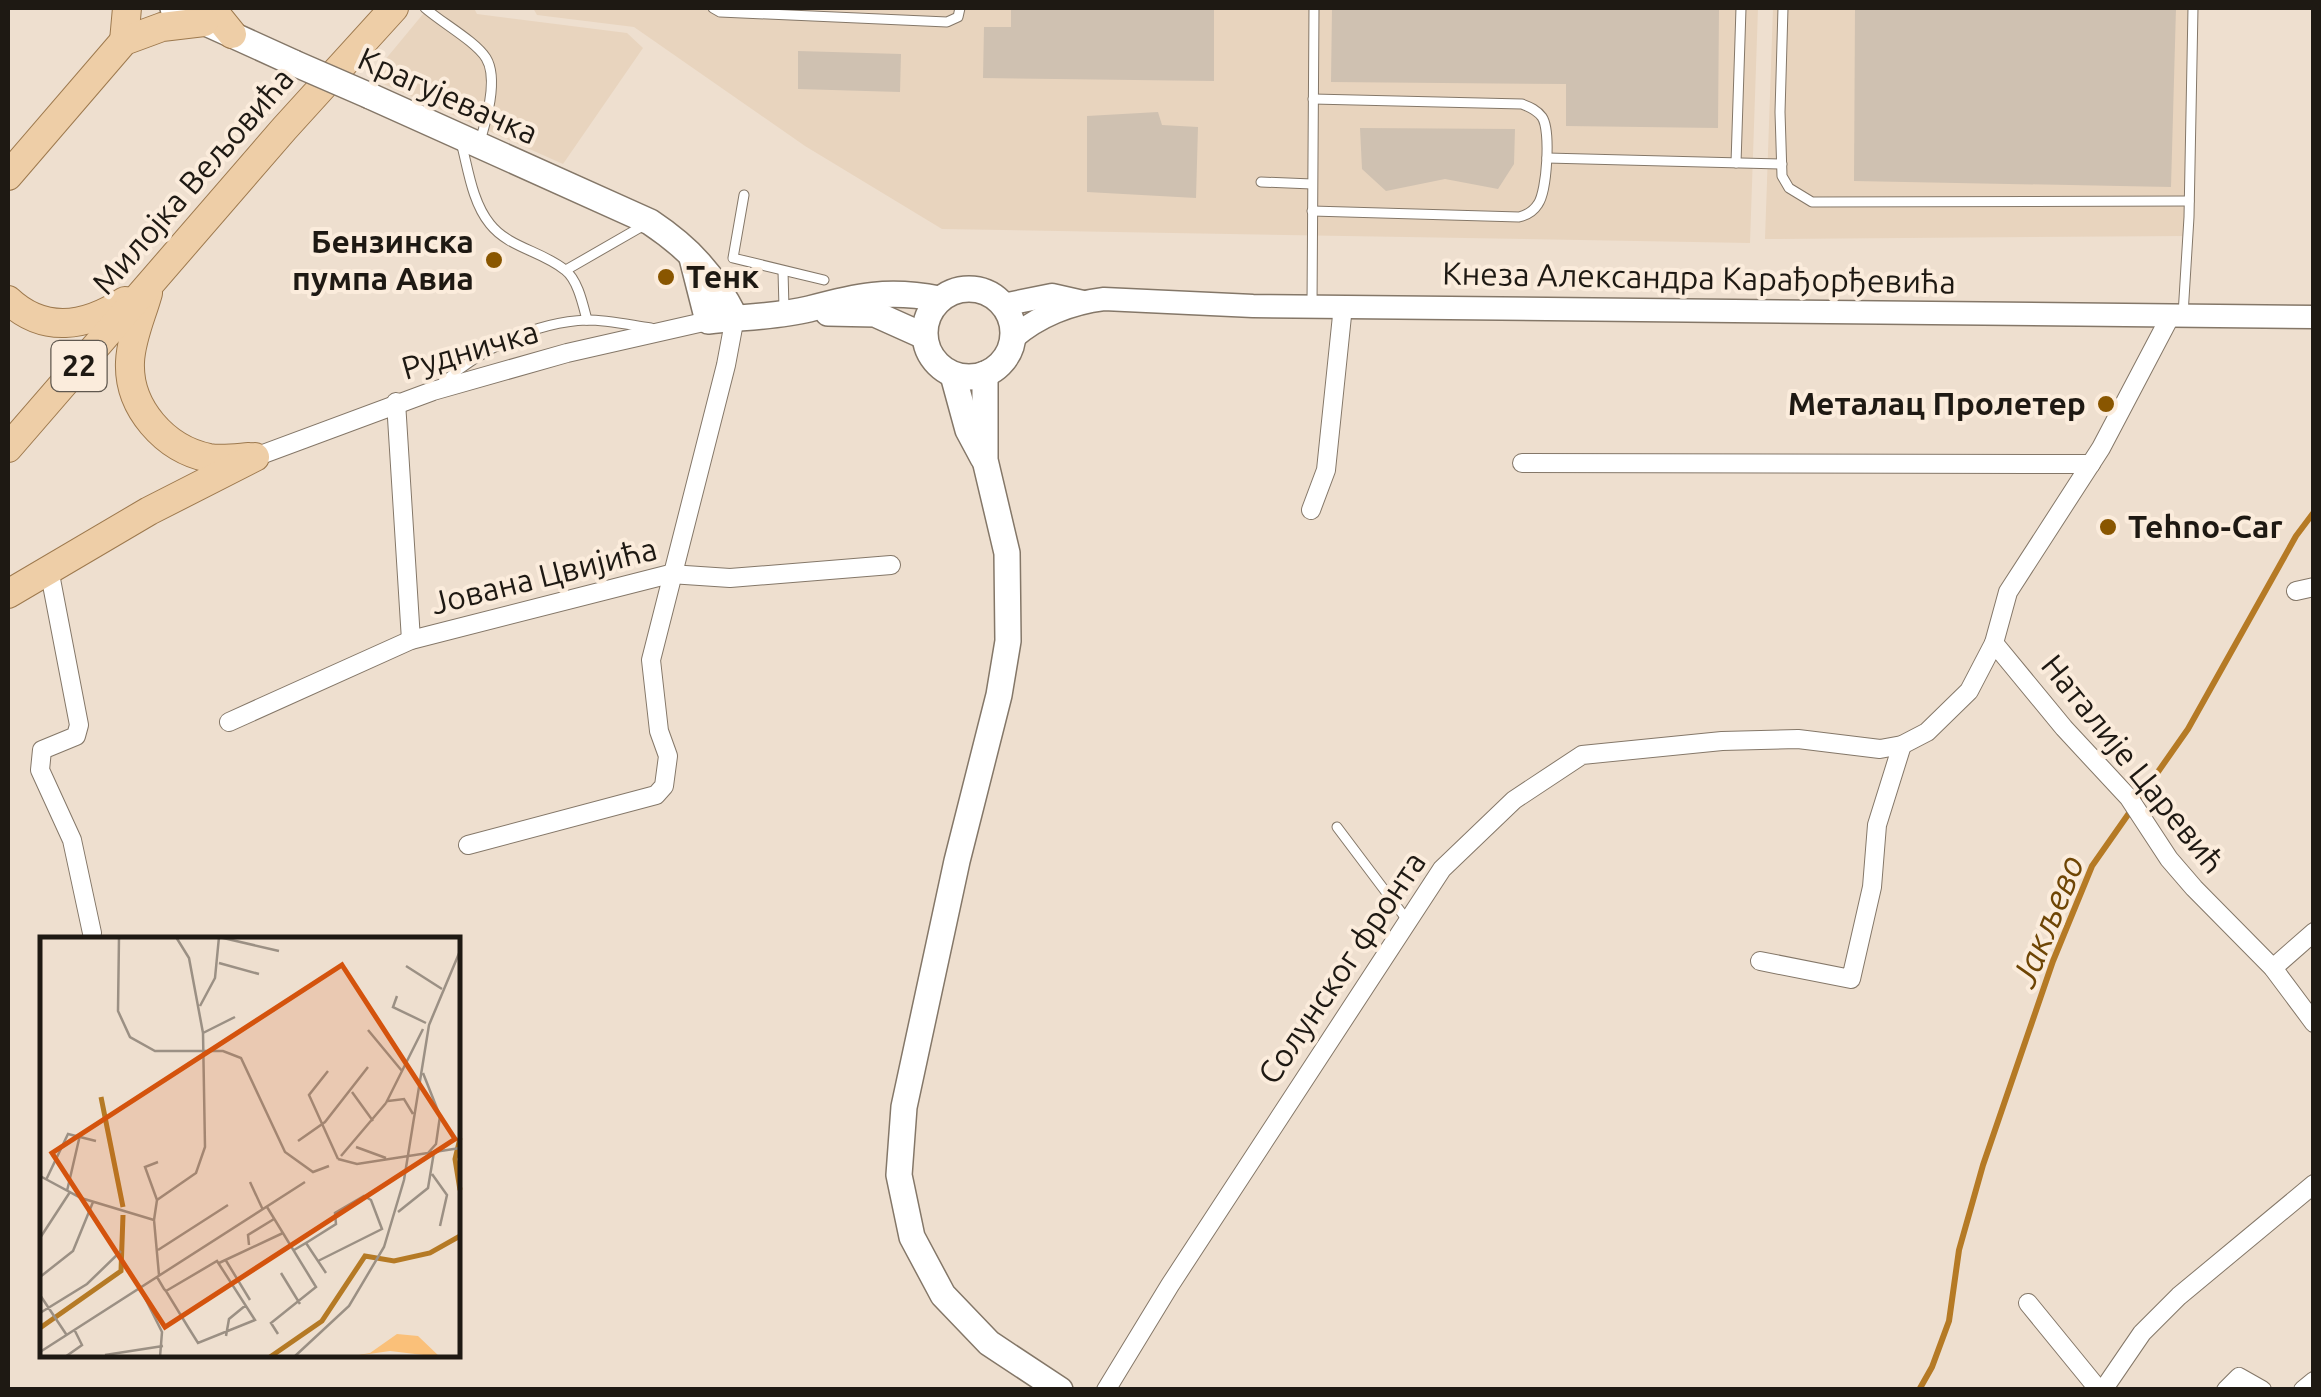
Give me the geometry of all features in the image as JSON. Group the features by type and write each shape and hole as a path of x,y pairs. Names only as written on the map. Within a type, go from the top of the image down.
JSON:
{"main road":[{"path":"124,41 127,8"},
{"path":"173,8 208,15 232,34"},
{"name":"Милојка Вељовића","path":"8,448 394,8"},
{"path":"8,176 124,41 208,15"},
{"name":"Крагујевачка","path":"232,34 650,222 718,282 735,318"},
{"path":"690,254 708,321 797,310 866,295 912,294 939,299"},
{"path":"8,300 40,320 64,326 102,316 151,283"},
{"path":"151,283 130,360 133,386 142,410 159,433 198,455 214,459 256,457"},
{"path":"978,290 991,294 1003,305 1013,326 1013,338 1004,360 974,377 953,374 933,360 924,336 930,310 939,299 951,292 978,290"},
{"path":"797,310 876,314 924,336"},
{"path":"953,374 968,430 977,452 985,460"},
{"path":"985,374 985,460 1007,553 1009,613 1005,664 957,861 904,1107 898,1175 912,1238 943,1294 989,1343 1060,1390"},
{"path":"8,594 150,511 256,457"}],"street":[{"name":"Кнеза Александра Карађорђевића","path":"1003,305 1052,295 1083,302"},
{"name":"Кнеза Александра Карађорђевића","path":"1013,338 1036,320 1083,302 1104,299 1312,306 2314,317"},
{"path":"1310,510 1326,470 1343,306"},
{"name":"Наталије Царевић","path":"2177,316 2092,464 2008,592 1994,644 2129,798 2194,888 2273,968 2314,1023"},
{"path":"468,845 656,795 664,786 668,756 659,731 651,660 735,318"},
{"name":"Рудничка","path":"256,457 396,402 567,353 708,321"},
{"path":"396,402 411,640"},
{"path":"1522,464 2092,464"},
{"name":"Јована Цвијића","path":"229,722 411,640 670,574 730,578 891,565"},
{"path":"49,569 80,726 76,736 42,750 40,770 72,840 92,934"},
{"path":"1760,961 1851,978 1872,887 1876,825 1902,745 1928,732 1970,690 1994,644"},
{"name":"Солунског фронта","path":"1106,1390 1170,1284 1442,868 1514,800 1582,755 1760,740 1798,739 1880,750 1902,745"},
{"path":"2273,968 2314,932"},
{"path":"2028,1302 2101,1390 2142,1333 2179,1296 2314,1184"},
{"path":"2226,1390 2240,1377 2262,1390"},
{"path":"2302,1390 2314,1381"}],"lane":[{"path":"425,8 478,50 490,65 492,78 469,140 480,208 488,222 515,244 566,270 577,288 587,320"},
{"path":"713,8 720,12 946,22 958,17 960,8"},
{"path":"1312,306 1314,8"},
{"path":"1736,163 1741,8"},
{"path":"1783,8 1782,176 1790,188 1812,202 2189,201"},
{"path":"2177,316 2189,201 2193,8"},
{"path":"1312,211 1518,217 1539,204 1546,158 1545,122 1538,112 1522,104 1313,98"},
{"path":"1546,158 1782,164"},
{"path":"1261,182 1312,184"},
{"path":"744,195 733,258 824,280"},
{"path":"566,270 650,222"},
{"path":"783,271 797,310"},
{"path":"433,391 474,360 510,340 552,326 587,320 668,331"},
{"path":"1337,827 1407,920"}],"shaded area":[{"path":"428,8 474,8 477,14 627,33 643,48 563,164 370,78"},
{"path":"533,8 1758,8 1750,243 942,229 805,146 634,27 537,15"},
{"path":"1773,8 2195,8 2186,236 1765,239"}],"building":[{"path":"1011,8 1214,8 1214,81 983,78 984,27 1011,27"},
{"path":"1332,8 1719,8 1718,128 1566,126 1566,84 1331,82"},
{"path":"1855,8 2176,8 2171,187 1854,181"},
{"path":"798,51 901,54 900,92 798,89"},
{"path":"1158,112 1162,125 1198,127 1196,198 1087,192 1087,116"},
{"path":"1360,128 1515,129 1514,164 1498,189 1445,179 1386,191 1362,169"}],"waterway":[{"name":"Јакљево","path":"1919,1390 1949,1321 1959,1250 1983,1165 2053,961 2092,866 2188,729 2296,536 2314,512"}],"place":[{"name":"Бензинска пумпа Авиа","path":"494,260"},
{"name":"Тенк","path":"666,277"},
{"name":"Металац Пролетер","path":"2106,404"},
{"name":"Tehno-Car","path":"2108,527"}]}
